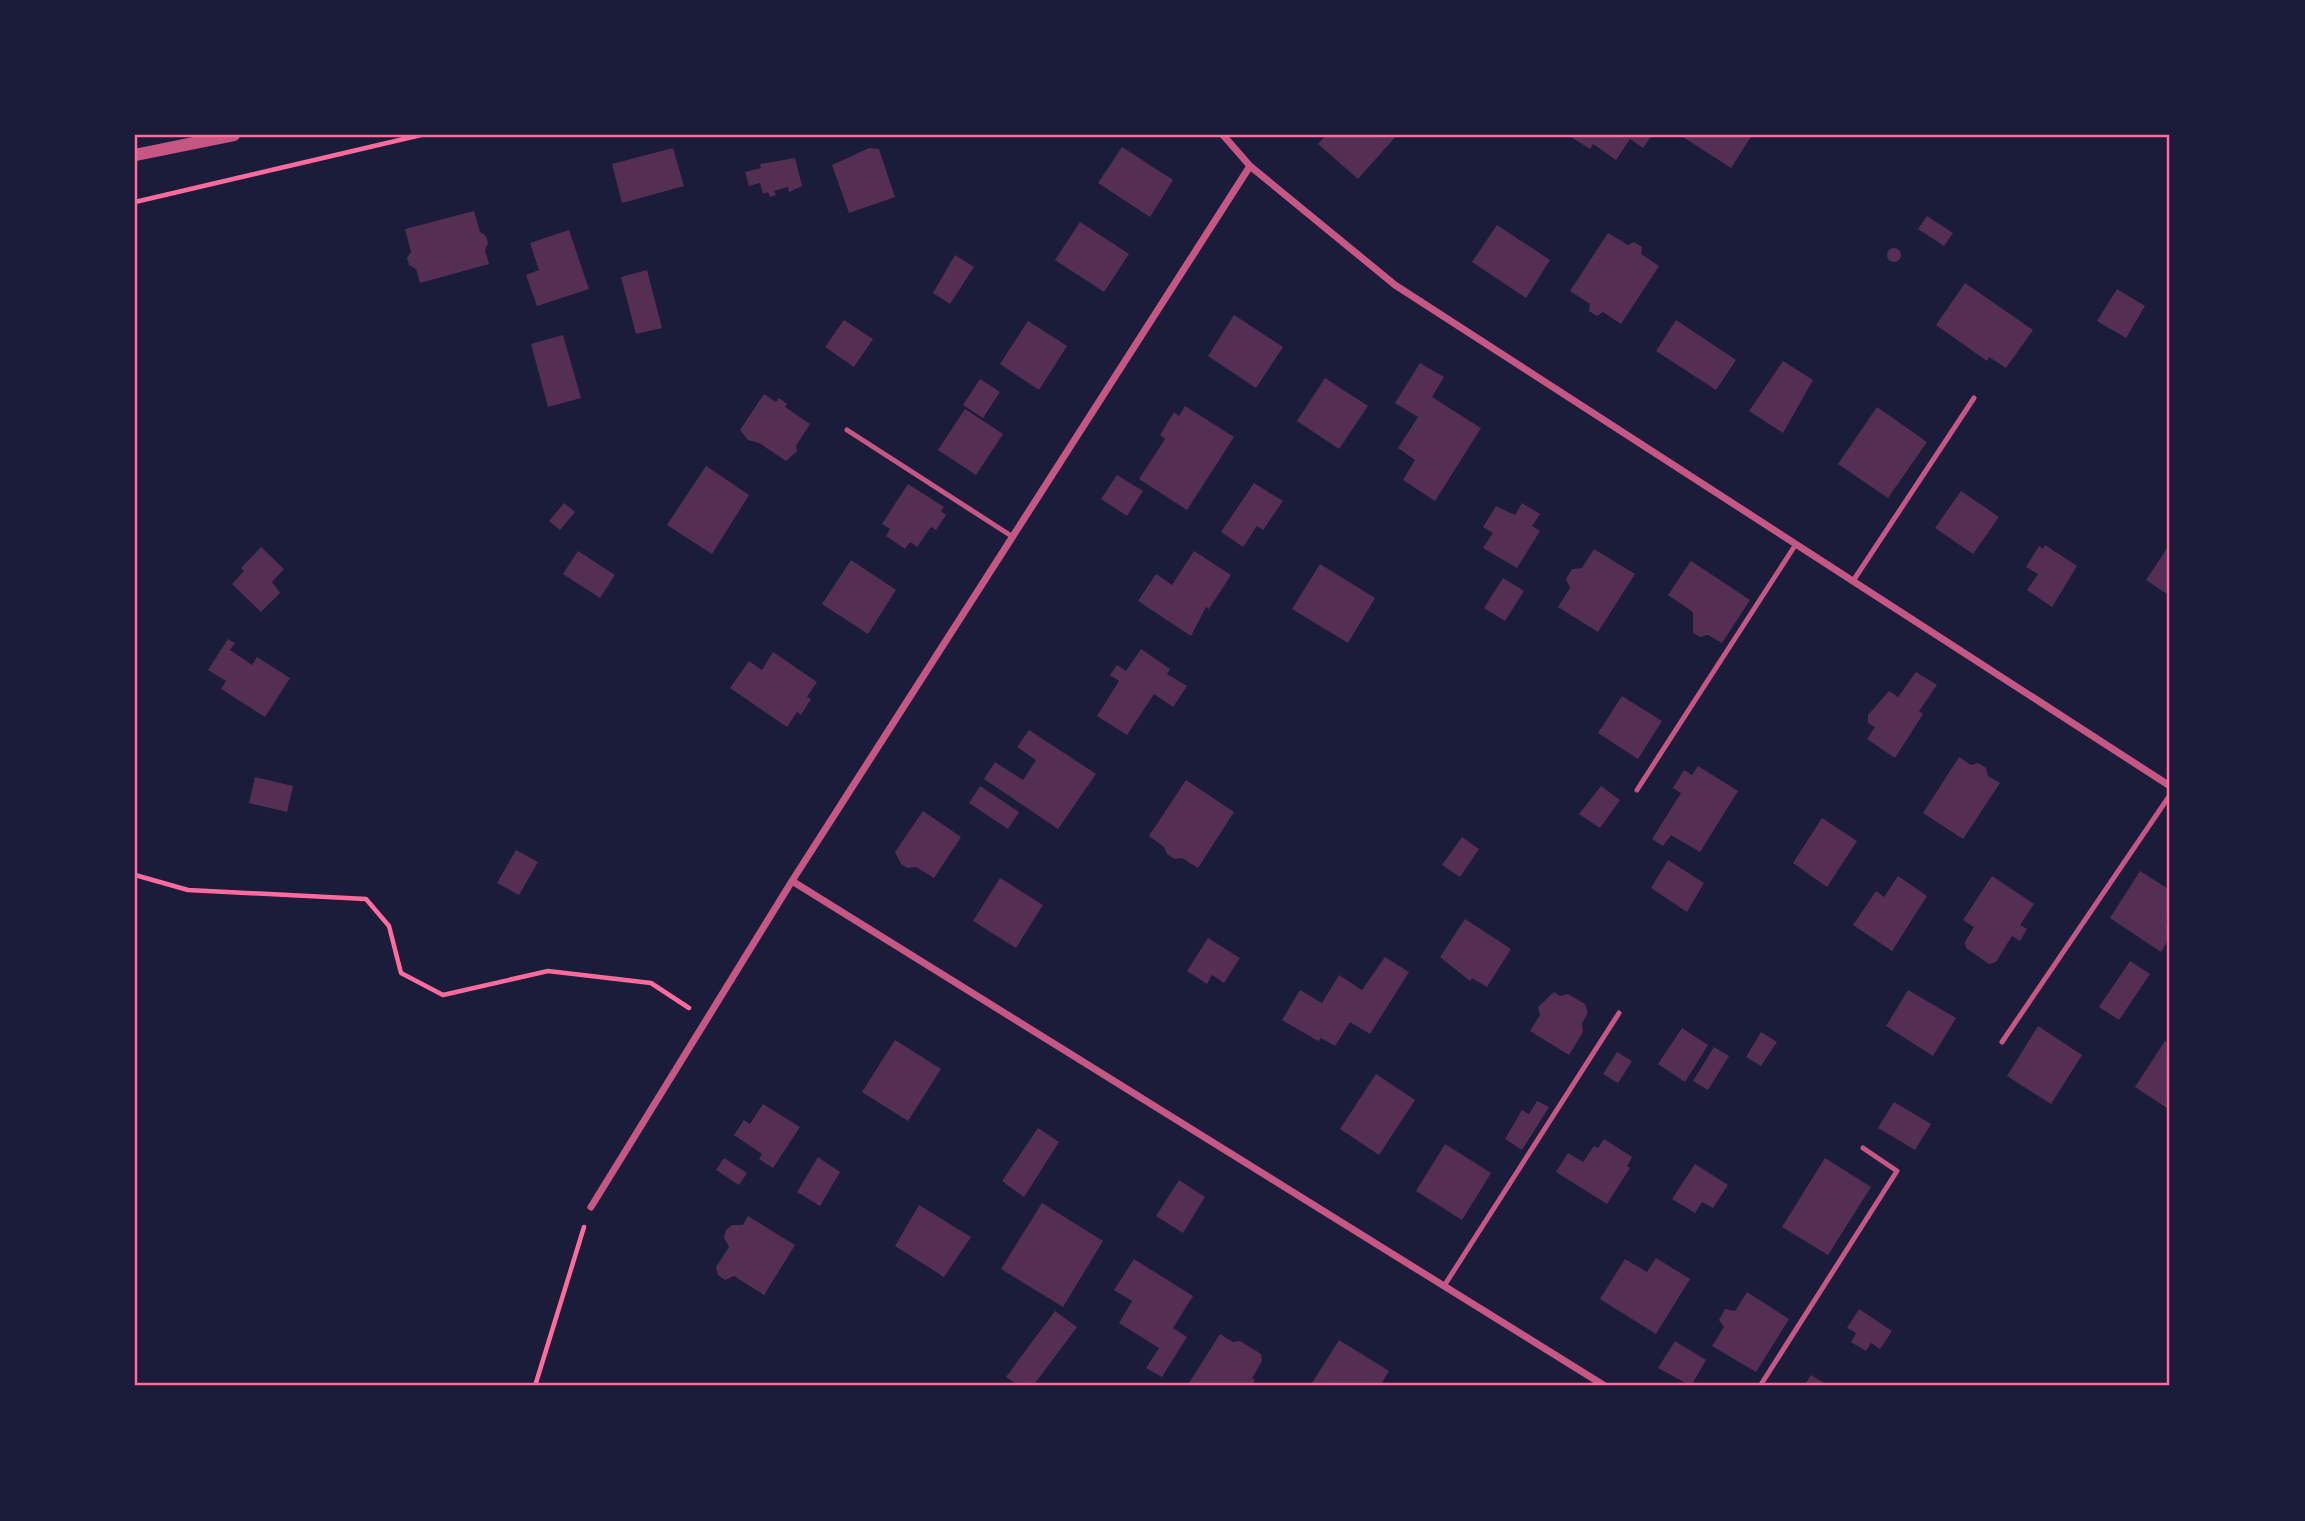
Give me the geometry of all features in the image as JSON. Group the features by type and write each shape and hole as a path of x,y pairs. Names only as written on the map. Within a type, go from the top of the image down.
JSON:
{"street":[{"path":"135,155 234,135"},
{"path":"1223,135 1250,166 1395,285 2170,786"},
{"path":"591,1207 705,1018 1250,166"},
{"path":"792,881 1605,1386"}],"lane":[{"path":"1853,581 1974,398"},
{"path":"847,430 1013,537"},
{"path":"1637,790 1796,544"},
{"path":"2002,1042 2170,795"},
{"path":"1444,1286 1619,1013"},
{"path":"1760,1386 1897,1171 1863,1148"}],"path":[{"path":"135,202 421,135"},
{"path":"135,874 188,890 366,899 390,926 401,973 443,995 548,971 651,983 705,1018"},
{"path":"535,1386 591,1207"}],"building":[{"path":"1326,135 1397,135 1358,179 1318,144"},
{"path":"1568,135 1652,135 1643,148 1630,139 1616,160 1593,144 1590,149"},
{"path":"1680,135 1752,135 1731,168"},
{"path":"1122,147 1173,180 1150,217 1098,183"},
{"path":"673,148 684,186 622,203 612,164"},
{"path":"869,148 879,149 895,197 849,213 832,165"},
{"path":"795,158 802,186 789,192 788,187 774,191 776,195 770,197 768,192 763,194 760,183 749,186 745,172 761,168 760,164"},
{"path":"474,211 480,232 486,236 488,243 485,250 489,264 420,283 416,269 409,265 407,258 411,252 405,229"},
{"path":"1927,216 1953,233 1944,246 1918,229"},
{"path":"1080,222 1129,254 1104,292 1055,260"},
{"path":"1497,225 1550,260 1526,298 1472,262"},
{"path":"569,230 589,289 537,306 526,275 539,270 530,243"},
{"path":"1608,233 1628,245 1634,242 1642,247 1641,254 1659,266 1621,324 1603,312 1597,316 1589,311 1590,304 1570,291"},
{"path":"1891,248 1897,248 1901,255 1897,262 1891,262 1887,258 1887,252"},
{"path":"955,255 974,267 950,304 933,293"},
{"path":"647,270 662,328 636,334 621,277"},
{"path":"1965,283 2033,330 2006,368 1989,357 1987,361 1936,325"},
{"path":"2117,289 2145,306 2126,338 2097,321"},
{"path":"1234,315 1283,347 1256,388 1208,356"},
{"path":"844,320 873,339 854,367 825,347"},
{"path":"1676,320 1736,360 1716,390 1656,351"},
{"path":"1028,321 1067,346 1039,390 1000,364"},
{"path":"563,335 581,398 548,407 531,344"},
{"path":"1783,361 1813,380 1783,433 1749,411"},
{"path":"1420,363 1444,377 1432,397 1481,428 1435,501 1403,480 1415,460 1398,448 1418,417 1395,403"},
{"path":"1325,378 1368,406 1339,449 1297,421"},
{"path":"980,379 1000,392 983,418 963,405"},
{"path":"764,394 776,402 779,398 787,404 785,407 810,424 796,446 797,451 786,461 759,443 748,440 740,430"},
{"path":"1185,406 1234,437 1187,510 1139,479 1165,439 1160,435 1174,412 1179,416"},
{"path":"1877,407 1927,442 1888,498 1838,464"},
{"path":"965,409 1003,434 976,475 938,450"},
{"path":"706,466 749,495 712,554 667,525"},
{"path":"1117,475 1143,491 1127,516 1101,499"},
{"path":"1254,483 1283,501 1263,530 1257,526 1243,547 1221,532"},
{"path":"908,484 944,507 941,511 946,515 936,530 931,527 917,547 910,542 905,549 886,536 890,529 882,524"},
{"path":"1961,491 1999,517 1973,554 1935,528"},
{"path":"564,503 575,512 560,530 549,521"},
{"path":"1522,503 1540,514 1532,526 1540,531 1517,568 1483,548 1493,533 1483,527 1496,506 1515,515"},
{"path":"2170,544 2170,596 2146,580"},
{"path":"2045,545 2077,566 2052,607 2027,590 2038,574 2026,567 2039,546 2043,549"},
{"path":"261,547 284,569 272,582 280,593 261,612 232,584 244,571 241,568"},
{"path":"1594,549 1635,574 1598,632 1558,607 1570,588 1566,579 1572,569 1582,568"},
{"path":"578,551 615,575 600,598 563,574"},
{"path":"1194,551 1231,575 1209,609 1206,607 1191,636 1138,601 1156,574 1172,585"},
{"path":"851,560 896,590 868,634 822,604"},
{"path":"1691,561 1750,600 1722,643 1708,635 1700,637 1693,633 1693,612 1668,595"},
{"path":"1320,564 1375,598 1348,643 1292,609"},
{"path":"1503,578 1524,591 1505,621 1484,608"},
{"path":"228,639 235,643 230,650 252,665 257,657 290,678 265,717 221,689 226,681 208,670"},
{"path":"1141,649 1170,669 1167,674 1187,686 1173,707 1154,694 1127,735 1097,716 1119,681 1110,675 1117,665 1126,671"},
{"path":"773,652 817,682 807,697 811,699 801,715 797,712 787,727 730,688 749,661 762,670"},
{"path":"1916,672 1937,685 1919,711 1923,714 1895,758 1867,739 1875,727 1868,723 1868,715 1889,691 1898,697"},
{"path":"1622,696 1662,721 1638,759 1598,733"},
{"path":"1029,730 1096,774 1058,829 984,779 995,762 1023,780 1036,760 1017,747"},
{"path":"1959,757 1971,765 1978,763 1986,768 1988,776 2000,783 1963,839 1923,813"},
{"path":"1698,766 1738,791 1700,852 1671,835 1663,846 1652,839 1681,793 1673,788 1684,770 1692,775"},
{"path":"255,777 293,786 287,812 249,803"},
{"path":"1186,780 1234,812 1198,868 1182,858 1174,859 1149,836"},
{"path":"980,786 1019,812 1008,829 969,803"},
{"path":"1601,786 1620,800 1600,828 1579,814"},
{"path":"923,811 961,837 934,878 916,867 907,868 901,864 895,852"},
{"path":"1822,818 1857,841 1827,887 1793,863"},
{"path":"1462,837 1479,849 1460,877 1442,865"},
{"path":"516,850 538,862 519,895 497,883"},
{"path":"1668,860 1704,883 1687,912 1651,888"},
{"path":"2140,871 2170,890 2170,915 2166,921 2170,924 2170,937 2161,952 2110,918"},
{"path":"1898,876 1927,896 1892,951 1853,925 1876,891 1884,897"},
{"path":"1992,876 2034,904 2020,925 2027,929 2020,941 2012,936 1996,962 1989,964 1966,948 1965,942 1974,927 1963,920"},
{"path":"1000,878 1043,905 1016,948 973,921"},
{"path":"1465,919 1511,949 1487,987 1472,978 1470,981 1440,957"},
{"path":"1208,938 1240,958 1224,983 1212,975 1207,984 1187,971"},
{"path":"1385,957 1409,972 1370,1034 1350,1022 1335,1046 1321,1038 1318,1041 1282,1020 1300,990 1322,1003 1339,975 1362,990"},
{"path":"2130,961 2150,974 2119,1020 2099,1007"},
{"path":"1908,990 1956,1018 1933,1056 1886,1026"},
{"path":"1554,992 1560,996 1568,994 1585,1004 1588,1013 1582,1023 1583,1032 1569,1055 1530,1031 1540,1015 1538,1007"},
{"path":"2038,1026 2082,1055 2051,1104 2007,1076"},
{"path":"1682,1028 1708,1045 1685,1082 1658,1064"},
{"path":"1761,1032 1777,1042 1761,1066 1746,1057"},
{"path":"895,1040 941,1069 908,1121 862,1092"},
{"path":"2165,1041 2170,1044 2170,1110 2135,1087"},
{"path":"1714,1047 1729,1056 1708,1090 1693,1081"},
{"path":"1617,1052 1632,1061 1618,1083 1603,1074"},
{"path":"1376,1074 1415,1100 1379,1155 1340,1129"},
{"path":"1537,1101 1549,1107 1522,1150 1505,1139 1522,1110 1529,1114"},
{"path":"1894,1102 1931,1124 1915,1150 1878,1128"},
{"path":"763,1104 800,1127 773,1168 759,1159 762,1154 734,1135 744,1120 750,1124"},
{"path":"1038,1128 1059,1142 1024,1197 1002,1181"},
{"path":"1604,1139 1632,1157 1627,1166 1630,1168 1607,1204 1556,1172 1568,1153 1583,1162 1594,1146 1598,1148"},
{"path":"1445,1144 1491,1173 1462,1220 1416,1191"},
{"path":"818,1157 840,1172 820,1206 797,1192"},
{"path":"724,1158 747,1173 739,1185 716,1170"},
{"path":"1825,1158 1871,1187 1828,1255 1782,1227"},
{"path":"1695,1164 1728,1185 1713,1208 1702,1202 1695,1213 1672,1199"},
{"path":"1179,1180 1205,1197 1183,1233 1156,1216"},
{"path":"1042,1203 1103,1241 1063,1307 1001,1269"},
{"path":"919,1205 971,1237 944,1277 895,1246"},
{"path":"748,1216 795,1245 764,1295 734,1276 725,1280 718,1275 716,1267 729,1247 724,1238 726,1230 732,1225 743,1225"},
{"path":"1656,1258 1690,1279 1656,1334 1600,1299 1625,1259 1647,1272"},
{"path":"1134,1259 1193,1296 1173,1328 1187,1337 1162,1377 1146,1368 1159,1348 1119,1323 1132,1301 1114,1290"},
{"path":"1747,1292 1789,1319 1756,1372 1712,1346 1724,1327 1719,1320 1725,1309 1735,1311"},
{"path":"1859,1309 1892,1331 1880,1349 1871,1343 1866,1351 1851,1342 1856,1333 1847,1328"},
{"path":"1055,1311 1077,1327 1033,1386 1019,1386 1006,1377"},
{"path":"1220,1334 1233,1342 1240,1341 1261,1354 1262,1361 1252,1378 1255,1380 1251,1386 1187,1386"},
{"path":"1339,1340 1389,1371 1380,1386 1310,1386"},
{"path":"1675,1341 1706,1360 1691,1386 1658,1368"},
{"path":"1811,1375 1829,1386 1804,1386"}]}
